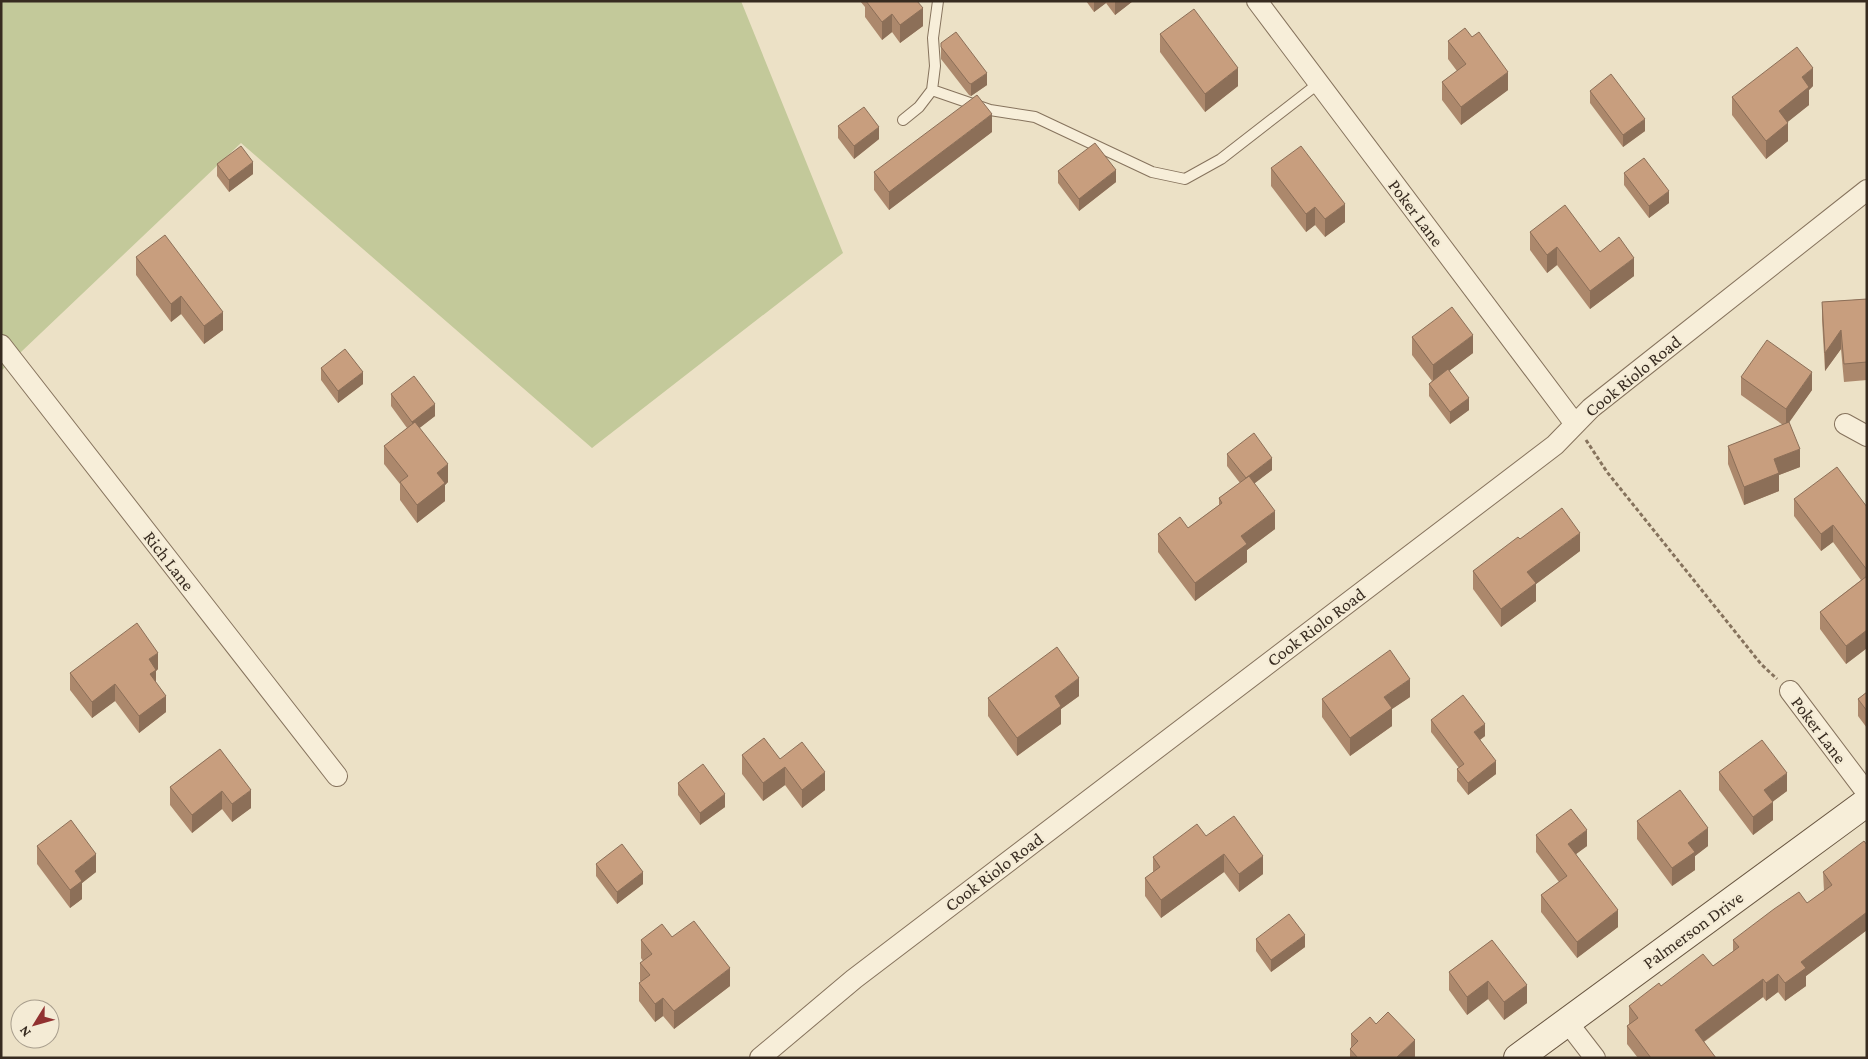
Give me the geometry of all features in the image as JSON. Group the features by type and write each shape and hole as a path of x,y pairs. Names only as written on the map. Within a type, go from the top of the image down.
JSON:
{"street":[{"name":"Poker Lane","path":"1257,1 1575,424"},
{"name":"Cook Riolo Road","path":"760,1058 861,973 1555,445 1591,408 1867,190"},
{"name":"Rich Lane","path":"1,345 337,776"},
{"path":"1845,424 1867,436"},
{"name":"Poker Lane","path":"1790,691 1867,793"},
{"name":"Palmerson Drive","path":"1518,1058 1867,802"},
{"path":"1568,1023 1595,1058"}],"lane":[{"path":"903,120 919,107 932,90 935,66 934,31 938,1"},
{"path":"932,90 990,110 1036,117 1152,172 1185,179 1221,159 1319,83"}],"path":[{"path":"1575,424 1607,472 1761,664 1790,691"}],"green space":[{"path":"1,1 741,1 843,253 592,448 241,143 1,371"}],"building":[{"path":"866,1 917,1 923,8 900,25 892,14 882,22"},
{"path":"1194,9 1238,68 1205,94 1160,34"},
{"path":"1465,28 1472,37 1479,32 1508,72 1461,107 1442,82 1466,64 1448,41"},
{"path":"956,32 987,73 971,84 941,47 941,43"},
{"path":"1797,47 1813,68 1802,77 1809,87 1779,111 1788,123 1766,141 1732,97"},
{"path":"1611,74 1645,119 1623,135 1590,91"},
{"path":"977,95 992,114 889,192 874,172"},
{"path":"864,107 879,127 854,146 838,126"},
{"path":"1095,143 1116,170 1079,199 1058,171"},
{"path":"241,146 253,162 229,180 217,164"},
{"path":"1301,146 1345,204 1325,219 1315,207 1306,214 1271,168"},
{"path":"1644,158 1669,191 1649,206 1624,173"},
{"path":"1565,205 1600,252 1619,237 1634,258 1590,291 1557,247 1547,255 1530,232"},
{"path":"165,235 223,312 204,326 181,296 171,304 136,257"},
{"path":"1867,299 1867,362 1844,364 1841,330 1825,353 1822,302"},
{"path":"1452,307 1473,335 1433,365 1412,337"},
{"path":"1767,340 1812,372 1786,409 1741,377"},
{"path":"345,349 363,372 338,391 321,368"},
{"path":"1448,369 1469,398 1450,412 1429,384"},
{"path":"414,376 435,404 412,422 391,394"},
{"path":"415,422 448,464 437,473 445,483 417,505 400,482 408,476 384,446"},
{"path":"1789,422 1800,449 1774,459 1779,473 1744,487 1728,446"},
{"path":"1254,433 1272,458 1246,478 1227,454"},
{"path":"1837,467 1867,507 1867,570 1833,525 1821,534 1794,499"},
{"path":"1249,476 1275,511 1241,536 1247,544 1195,583 1158,534 1180,517 1188,528 1222,503 1219,498"},
{"path":"1562,508 1580,533 1527,572 1536,583 1501,609 1473,571 1518,537 1520,539"},
{"path":"1867,576 1867,630 1846,646 1820,612"},
{"path":"137,623 158,653 149,659 156,670 150,674 166,696 139,716 115,684 92,702 70,673"},
{"path":"1057,647 1079,678 1055,696 1061,706 1017,738 988,698"},
{"path":"1390,650 1410,679 1384,697 1392,708 1350,738 1322,699"},
{"path":"1867,692 1867,711 1858,699"},
{"path":"1463,695 1485,724 1474,732 1496,761 1468,783 1457,769 1464,764 1431,720"},
{"path":"764,738 780,759 802,742 825,772 802,790 785,767 763,783 742,755"},
{"path":"1762,740 1787,773 1764,790 1773,802 1753,817 1719,772"},
{"path":"220,749 251,790 232,804 222,791 192,815 170,787"},
{"path":"703,764 725,794 700,813 678,783"},
{"path":"1680,790 1708,828 1688,843 1695,852 1672,868 1637,821"},
{"path":"1571,809 1587,830 1568,844 1618,910 1577,942 1541,895 1567,876 1536,835"},
{"path":"1234,816 1263,856 1239,874 1224,854 1161,900 1145,878 1160,867 1153,857 1197,824 1206,836"},
{"path":"71,820 96,854 75,871 82,881 70,890 37,846"},
{"path":"1864,841 1867,845 1867,912 1801,962 1806,968 1785,983 1778,974 1766,983 1763,979 1695,1030 1716,1058 1651,1058 1627,1026 1638,1018 1629,1006 1659,983 1661,986 1703,954 1713,966 1739,947 1733,940 1799,892 1807,903 1832,885 1823,872"},
{"path":"622,844 643,872 617,892 596,864"},
{"path":"1289,914 1305,935 1271,960 1256,939"},
{"path":"694,921 730,968 674,1011 663,998 655,1004 639,983 650,975 640,963 652,954 641,940 662,924 672,937"},
{"path":"1492,940 1527,985 1504,1002 1488,981 1467,997 1449,972"},
{"path":"1388,1012 1415,1040 1396,1058 1358,1058 1350,1049 1358,1041 1351,1034 1370,1017 1376,1024"}]}
